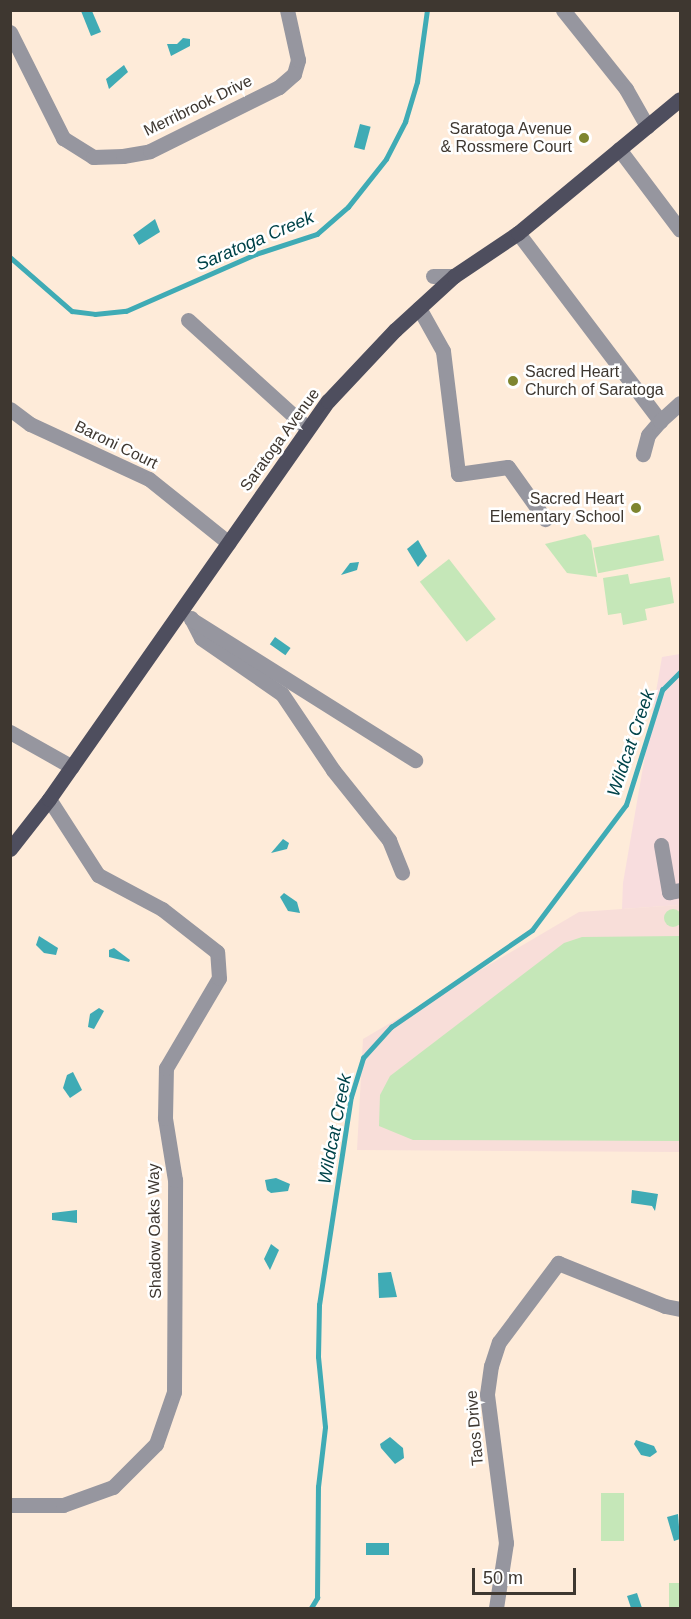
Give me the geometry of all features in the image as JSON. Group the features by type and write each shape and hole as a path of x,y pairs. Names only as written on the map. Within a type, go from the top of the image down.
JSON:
{"main road":[{"name":"Saratoga Avenue","path":"10,849 186,615 229,543 307,428 419,308 454,276 518,233 681,99"}],"street":[{"name":"Merribrook Drive","path":"10,32 63,138 93,157 123,156 150,151 279,87 294,74 298,60 287,10"},
{"path":"563,10 626,89 647,126"},
{"path":"619,149 681,230"},
{"path":"518,233 660,421"},
{"path":"433,276 454,276"},
{"path":"419,308 444,351 458,474 508,467 545,519"},
{"path":"188,320 307,428"},
{"path":"643,454 648,435 681,403"},
{"name":"Baroni Court","path":"10,409 30,424 149,479 229,543"},
{"path":"186,615 415,760"},
{"path":"186,615 201,638 282,694 333,770 389,840 402,872"},
{"path":"10,732 72,767"},
{"name":"Shadow Oaks Way","path":"10,1505 63,1504 112,1487 156,1444 174,1392 175,1180 165,1118 166,1068 219,978 217,952 162,909 98,875 49,799"},
{"path":"661,845 669,892 681,890"},
{"name":"Taos Drive","path":"496,1608 506,1543 487,1394 490,1366 499,1342 558,1263 681,1309"}],"shaded area":[{"path":"680,654 680,905 622,909 623,883 662,657"},
{"path":"680,905 680,1152 357,1150 363,1039 579,912"}],"green space":[{"path":"585,534 591,541 597,577 567,573 545,544"},
{"path":"659,535 664,561 598,573 593,548"},
{"path":"449,559 496,619 467,642 420,582"},
{"path":"628,574 630,584 670,577 674,603 645,609 647,620 623,625 621,613 608,615 603,578"},
{"path":"669,909 677,909 682,914 680,925 669,927 664,922 664,914"},
{"path":"680,936 680,1141 413,1140 379,1126 380,1095 390,1076 564,943 582,937"},
{"path":"601,1493 624,1493 624,1541 601,1541"},
{"path":"669,1583 680,1583 680,1608 669,1608"}],"water":[{"path":"81,11 92,11 101,32 91,36"},
{"path":"183,38 190,39 190,46 171,56 167,44 177,44"},
{"path":"124,65 128,72 109,89 106,79"},
{"path":"360,124 371,127 364,150 354,147"},
{"path":"155,219 160,232 139,245 133,235"},
{"path":"418,540 427,556 418,567 407,549"},
{"path":"359,562 357,570 341,575 350,563"},
{"path":"275,637 291,648 285,655 270,644"},
{"path":"283,839 289,843 287,849 271,853"},
{"path":"284,893 297,902 300,913 288,911 280,897"},
{"path":"39,936 58,948 56,955 44,953 36,945"},
{"path":"114,948 130,960 129,962 109,957 109,950"},
{"path":"99,1008 104,1011 94,1029 88,1027 90,1014"},
{"path":"73,1072 82,1090 70,1098 63,1088 67,1075"},
{"path":"276,1178 290,1184 288,1191 271,1193 267,1190 265,1180"},
{"path":"632,1190 658,1194 655,1211 652,1206 631,1203"},
{"path":"77,1210 77,1223 52,1220 52,1213"},
{"path":"271,1244 279,1250 270,1270 264,1259"},
{"path":"391,1272 397,1297 379,1298 378,1273"},
{"path":"390,1437 403,1448 404,1458 395,1464 380,1444"},
{"path":"636,1440 654,1446 657,1452 650,1457 641,1455 634,1444"},
{"path":"678,1514 680,1539 674,1541 667,1517"},
{"path":"366,1543 389,1543 389,1555 366,1555"},
{"path":"637,1593 642,1608 631,1608 627,1596"}],"waterway":[{"name":"Saratoga Creek","path":"10,257 72,311 95,314 126,311 256,254 317,234 348,207 386,159 405,122 417,82 427,10"},
{"name":"Wildcat Creek","path":"311,1608 317,1598 318,1487 325,1427 318,1357 319,1305 351,1097 363,1058 391,1027 532,930 626,805 662,690 680,672"}],"place":[{"name":"Saratoga Avenue & Rossmere Court","path":"584,138"},
{"name":"Sacred Heart Church of Saratoga","path":"513,381"},
{"name":"Sacred Heart Elementary School","path":"636,508"}]}
